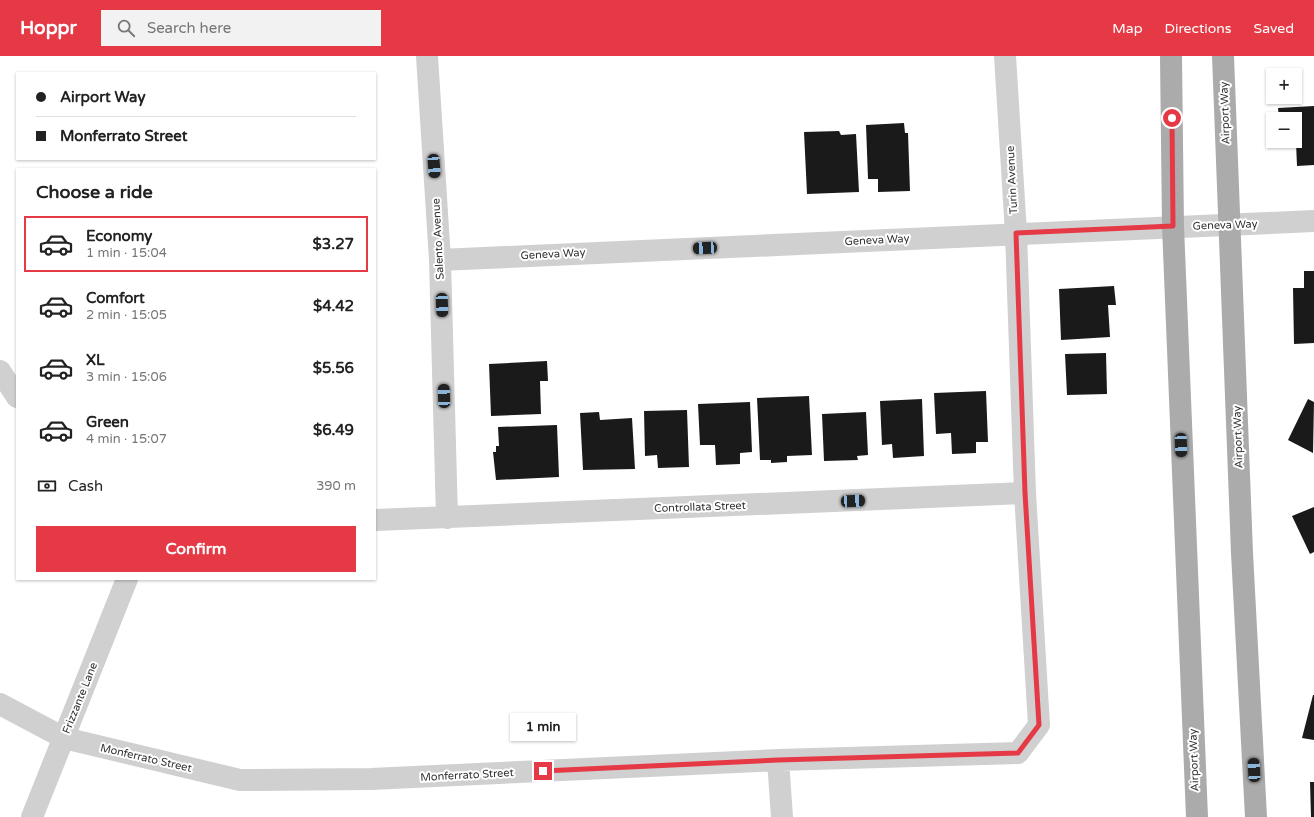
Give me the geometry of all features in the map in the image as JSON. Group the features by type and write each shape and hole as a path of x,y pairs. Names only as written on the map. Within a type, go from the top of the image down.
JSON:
{"main road":[{"name":"Airport Way","path":"1171,56 1173,226 1197,817"},
{"name":"Airport Way","path":"1223,56 1242,553 1256,817"}],"street":[{"name":"Salento Avenue","path":"427,56 440,260 447,518"},
{"name":"Turin Avenue","path":"1005,56 1016,233 1025,493 1039,725 1018,753"},
{"name":"Geneva Way","path":"440,260 1016,233 1314,221"},
{"path":"0,371 16,395"},
{"name":"Controllata Street","path":"376,520 1025,493"},
{"name":"Frizzante Lane","path":"32,817 127,580"},
{"name":"Monferrato Street","path":"0,704 64,738 240,780 371,780 778,760 1018,753"},
{"path":"778,760 782,817"}],"building":[{"path":"1314,106 1314,165 1297,166 1296,148 1302,148 1302,112 1278,112 1278,108"},
{"path":"904,123 905,133 908,133 910,191 878,192 878,179 868,179 866,125"},
{"path":"839,131 841,135 856,134 859,192 807,194 804,132"},
{"path":"1304,271 1314,271 1314,343 1294,344 1293,288 1304,288"},
{"path":"1114,286 1116,305 1108,305 1110,337 1061,340 1059,289"},
{"path":"1106,353 1107,394 1067,395 1065,354"},
{"path":"547,361 548,381 540,381 541,414 491,416 489,364"},
{"path":"986,391 988,442 976,442 976,453 952,454 951,433 936,434 934,393"},
{"path":"809,396 812,455 787,456 787,462 771,463 771,460 760,460 757,398"},
{"path":"922,399 924,456 893,458 892,444 882,445 880,401"},
{"path":"1308,399 1314,402 1313,453 1288,440"},
{"path":"750,402 752,452 740,453 740,464 716,465 715,445 700,445 698,404"},
{"path":"687,410 689,467 658,468 657,455 645,456 644,411"},
{"path":"599,412 600,420 632,418 635,469 583,470 580,413"},
{"path":"866,412 868,455 857,456 858,460 824,461 822,414"},
{"path":"557,425 559,477 496,480 493,452 496,452 496,446 499,446 498,427"},
{"path":"1314,507 1314,552 1310,554 1292,516"},
{"path":"1314,695 1314,740 1302,738"},
{"path":"1310,782 1314,782 1314,817 1311,817"}],"route":[{"path":"543,771 778,760 1018,753 1039,725 1025,493 1016,233 1173,226 1172,118"}]}
